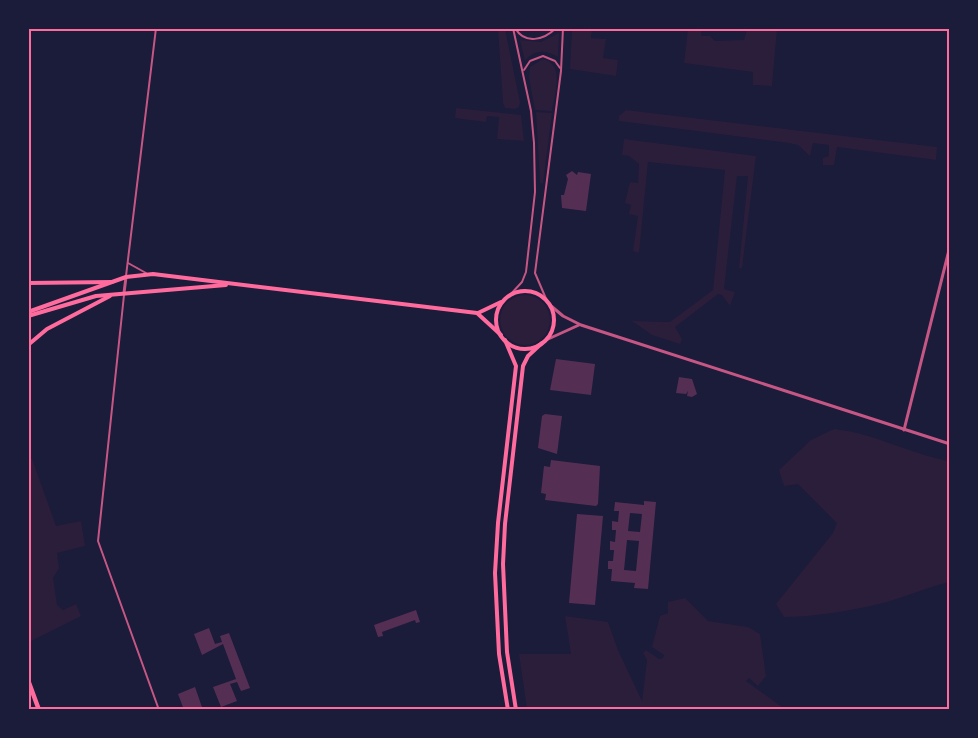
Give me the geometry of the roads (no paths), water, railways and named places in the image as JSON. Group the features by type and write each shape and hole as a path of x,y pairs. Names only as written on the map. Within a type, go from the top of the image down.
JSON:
{"highway":[{"path":"28,680 39,710"}],"main road":[{"path":"28,312 126,277 146,273 477,313 509,296 526,291 540,295 549,303 554,321 544,341 528,356 523,366 504,540 505,634 516,710"},
{"path":"28,283 116,281"},
{"path":"28,316 82,299 232,284"},
{"path":"28,345 47,329 115,294"},
{"path":"501,335 496,319 504,300"},
{"path":"477,313 505,340 516,366 497,539 498,644 508,710"},
{"path":"505,340 520,348 544,341"}],"street":[{"path":"156,28 124,293 98,541 159,710"},
{"path":"514,28 519,34 531,39 543,38 556,28"},
{"path":"509,296 526,272 535,192 533,126 514,28"},
{"path":"563,28 561,71 535,273 549,303 563,316 580,325 950,444"},
{"path":"524,76 526,65 536,57 543,56 555,61 561,71"},
{"path":"904,430 950,246"},
{"path":"128,262 146,273"},
{"path":"197,286 200,282 198,278"},
{"path":"544,341 580,325"},
{"path":"500,503 503,507 507,504"},
{"path":"497,539 501,536 504,540"}]}
